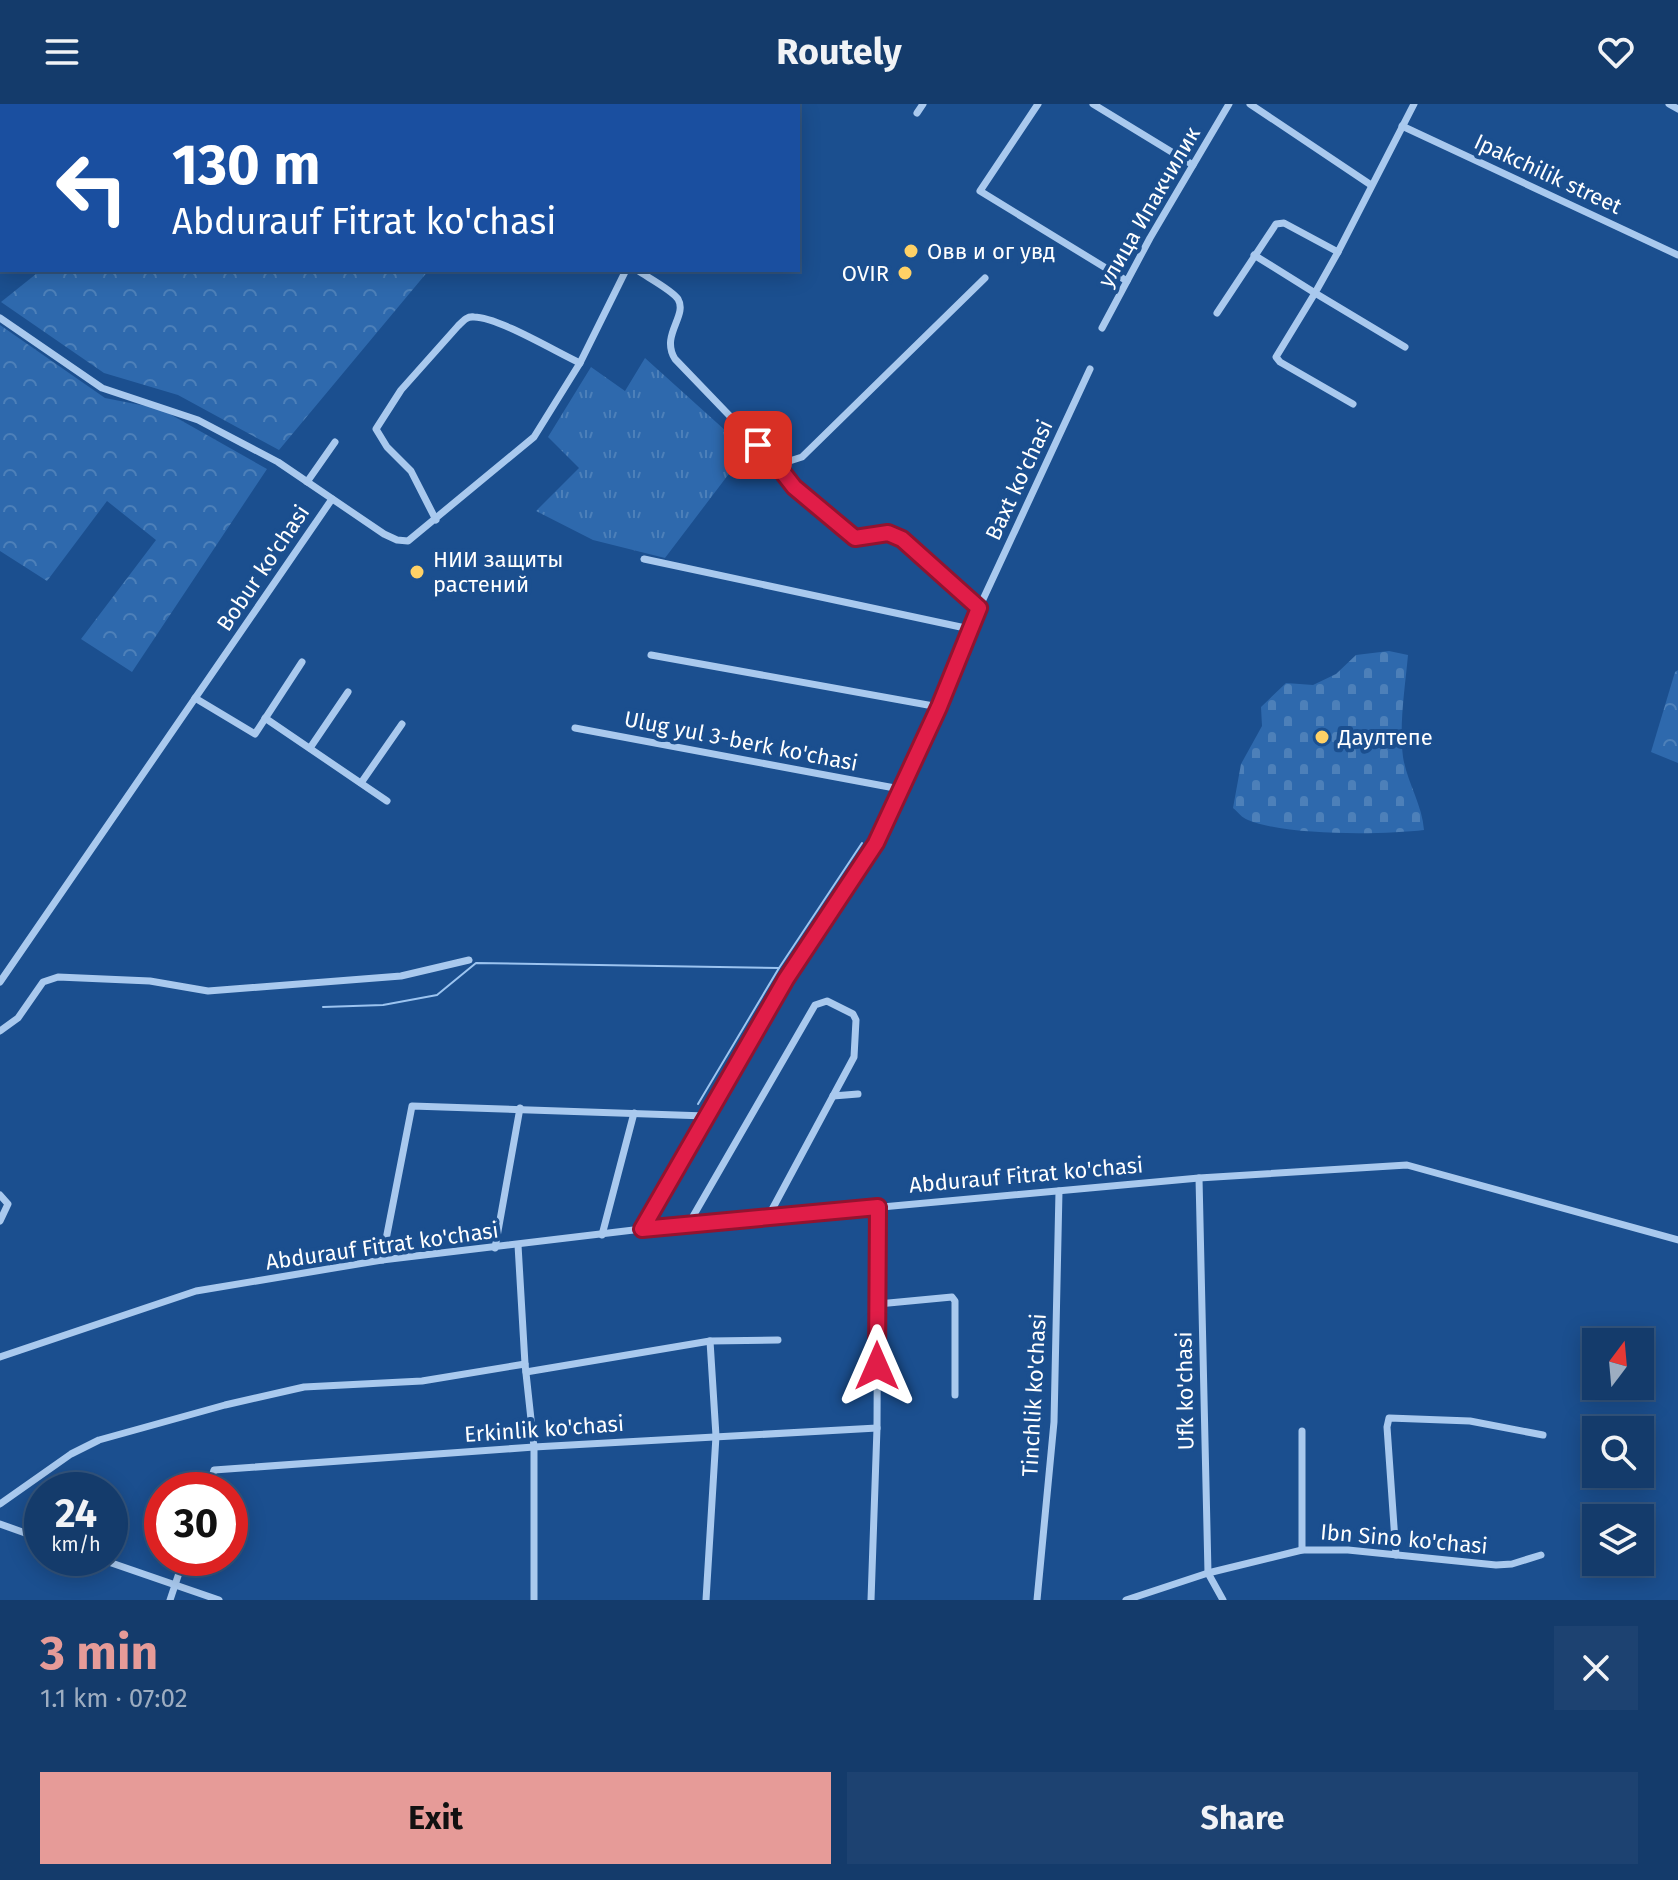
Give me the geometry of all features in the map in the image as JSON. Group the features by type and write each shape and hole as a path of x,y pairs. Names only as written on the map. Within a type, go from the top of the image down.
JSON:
{"street":[{"path":"917,113 923,104"},
{"path":"1038,104 980,191 1127,281"},
{"path":"1093,104 1193,165"},
{"name":"улица Ипакчилик","path":"1102,328 1229,104"},
{"path":"1250,104 1371,185"},
{"path":"1353,404 1276,357 1338,252 1414,104"},
{"path":"1669,104 1678,109"},
{"name":"Ipakchilik street","path":"1402,126 1678,255"},
{"path":"1217,313 1276,224 1284,223 1338,252"},
{"path":"1254,255 1405,347"},
{"name":"Bobur ko'chasi","path":"0,982 332,499 397,540 408,541 436,520 534,437 580,363 625,272"},
{"path":"640,272 679,301 680,310 670,335 669,349 675,359 777,465 794,487 855,538 888,533 902,539 979,608"},
{"path":"777,465 802,457 985,278"},
{"path":"436,520 411,471 387,447 376,429 401,390 458,326 466,318 477,317 580,363"},
{"path":"0,318 102,388 198,420 278,462 332,499"},
{"name":"Baxt ko'chasi","path":"642,1229 786,979 876,843 939,707 979,608 1090,369"},
{"path":"307,482 335,442"},
{"path":"644,559 970,629"},
{"path":"651,655 939,707"},
{"path":"195,698 255,734 302,662"},
{"path":"310,748 348,692"},
{"path":"265,718 387,801"},
{"path":"361,783 402,724"},
{"name":"Ulug yul 3-berk ko'chasi","path":"575,728 900,789"},
{"path":"0,1031 18,1018 43,982 58,977 150,981 208,991 401,976 469,960"},
{"path":"688,1225 815,1005 827,1001 853,1014 856,1020 854,1057 768,1217"},
{"path":"833,1096 858,1094"},
{"path":"382,1260 412,1106 706,1116"},
{"path":"495,1248 520,1108"},
{"path":"602,1235 634,1113"},
{"name":"Abdurauf Fitrat ko'chasi","path":"0,1357 196,1291 382,1260 642,1229 1199,1178 1407,1165 1678,1240"},
{"name":"Ufk ko'chasi","path":"1199,1178 1208,1573 1223,1600"},
{"name":"Tinchlik ko'chasi","path":"1037,1600 1054,1422 1059,1191"},
{"path":"0,1195 8,1204 0,1221"},
{"path":"871,1600 877,1428 878,1207"},
{"path":"518,1245 534,1447 534,1600"},
{"path":"878,1304 952,1297 955,1301 955,1395"},
{"path":"0,1504 71,1454 99,1440 304,1387 422,1381 710,1341 778,1340"},
{"path":"706,1600 716,1436 710,1341"},
{"path":"1396,1555 1387,1427 1389,1418 1470,1421 1543,1435"},
{"name":"Erkinlik ko'chasi","path":"213,1472 534,1447 877,1428"},
{"path":"1302,1431 1302,1550"},
{"path":"0,1524 24,1533"},
{"name":"Ibn Sino ko'chasi","path":"1126,1600 1208,1573 1302,1550 1496,1565 1512,1564 1541,1555"},
{"path":"128,1569 219,1600"},
{"path":"170,1600 178,1576"}],"green space":[{"path":"38,272 427,272 279,450 178,395 104,373 1,302"},
{"path":"0,325 105,398 161,409 267,469 132,672 81,639 156,540 107,501 47,581 0,551"},
{"path":"645,358 747,450 665,558 593,540 536,511 579,468 548,437 591,367 625,391"},
{"path":"1389,651 1408,655 1402,719 1403,757 1424,830 1310,832 1248,820 1233,808 1241,764 1262,726 1261,707 1286,683 1313,685 1336,674 1356,655"},
{"path":"1678,670 1678,763 1651,752"}],"waterway":[{"path":"698,1104 779,968 862,843"},
{"path":"323,1007 383,1005 437,995 476,963 779,968"}],"place":[{"name":"Овв и ог увд","path":"911,251"},
{"name":"OVIR","path":"905,273"},
{"name":"НИИ защиты растений","path":"417,572"},
{"name":"Даултепе","path":"1322,737"}],"route":[{"path":"758,445 794,487 855,538 888,533 902,539 979,608 939,707 876,843 786,979 642,1229 878,1207 877,1366"}]}
